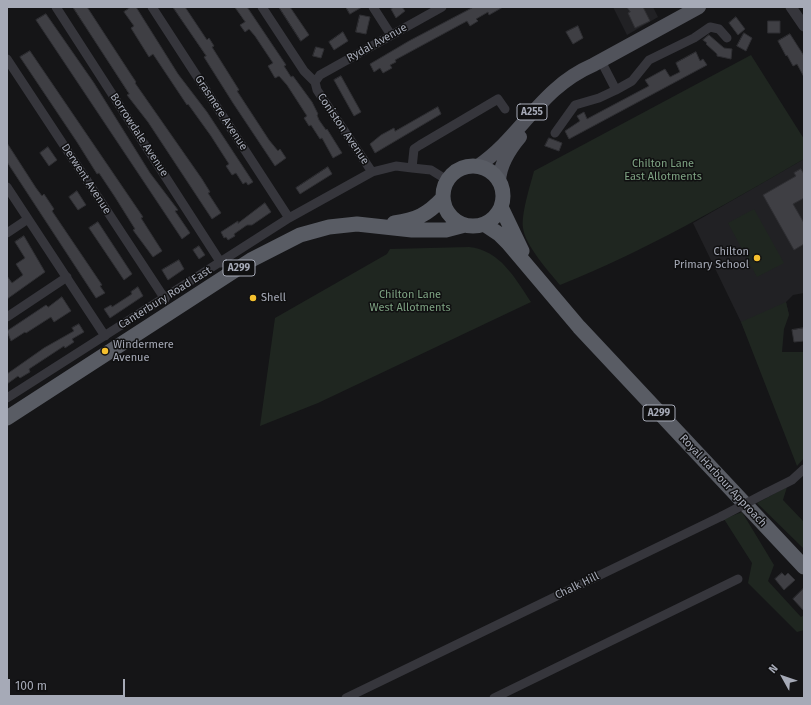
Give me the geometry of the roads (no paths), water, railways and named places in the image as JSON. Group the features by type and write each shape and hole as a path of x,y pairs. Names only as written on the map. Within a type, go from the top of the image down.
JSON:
{"highway":[{"path":"478,166 494,174 499,181 503,195 501,207 494,217 484,224 477,226 465,225 452,218 444,206 444,189 448,180 461,168 478,166"},
{"name":"Canterbury Road East","path":"377,225 417,218 431,211 443,198"},
{"name":"Royal Harbour Approach","path":"501,207 532,270"},
{"name":"Canterbury Road East","path":"7,418 268,250 300,236 329,227 357,224 412,230 446,230 465,225"},
{"name":"Royal Harbour Approach","path":"484,224 499,234 532,270 579,327 804,567"}],"main road":[{"name":"A255","path":"478,166 494,156 541,102 564,81 575,73 597,63 691,9"},
{"name":"A255","path":"499,181 500,171 514,145 545,108 597,63"}],"street":[{"name":"Borrowdale Avenue","path":"56,7 221,263"},
{"name":"Grasmere Avenue","path":"152,7 289,218"},
{"name":"Coniston Avenue","path":"262,7 304,71 315,82 317,90 372,172"},
{"path":"373,7 391,35"},
{"name":"Rydal Avenue","path":"315,82 320,75 442,7"},
{"path":"791,7 804,26"},
{"path":"555,133 575,105 599,98 632,81 649,60 694,38 710,26 719,29 727,38"},
{"name":"Derwent Avenue","path":"7,59 165,299"},
{"path":"597,63 616,90"},
{"path":"412,168 414,149 420,145 498,99 505,109"},
{"name":"Canterbury Road East","path":"7,398 165,299 289,218 372,172 396,166 430,170 448,180"},
{"path":"7,187 105,336"},
{"path":"7,233 28,219"},
{"path":"7,317 67,278"},
{"name":"Chalk Hill","path":"346,698 722,516 792,480 804,469"},
{"path":"494,698 738,579"}],"place":[{"name":"Chilton Primary School","path":"757,258"},
{"name":"Shell","path":"253,298"},
{"name":"Windermere Avenue","path":"105,351"}],"park label":[{"name":"Chilton Lane East Allotments","path":"663,170"},
{"name":"Chilton Lane West Allotments","path":"410,301"}]}
